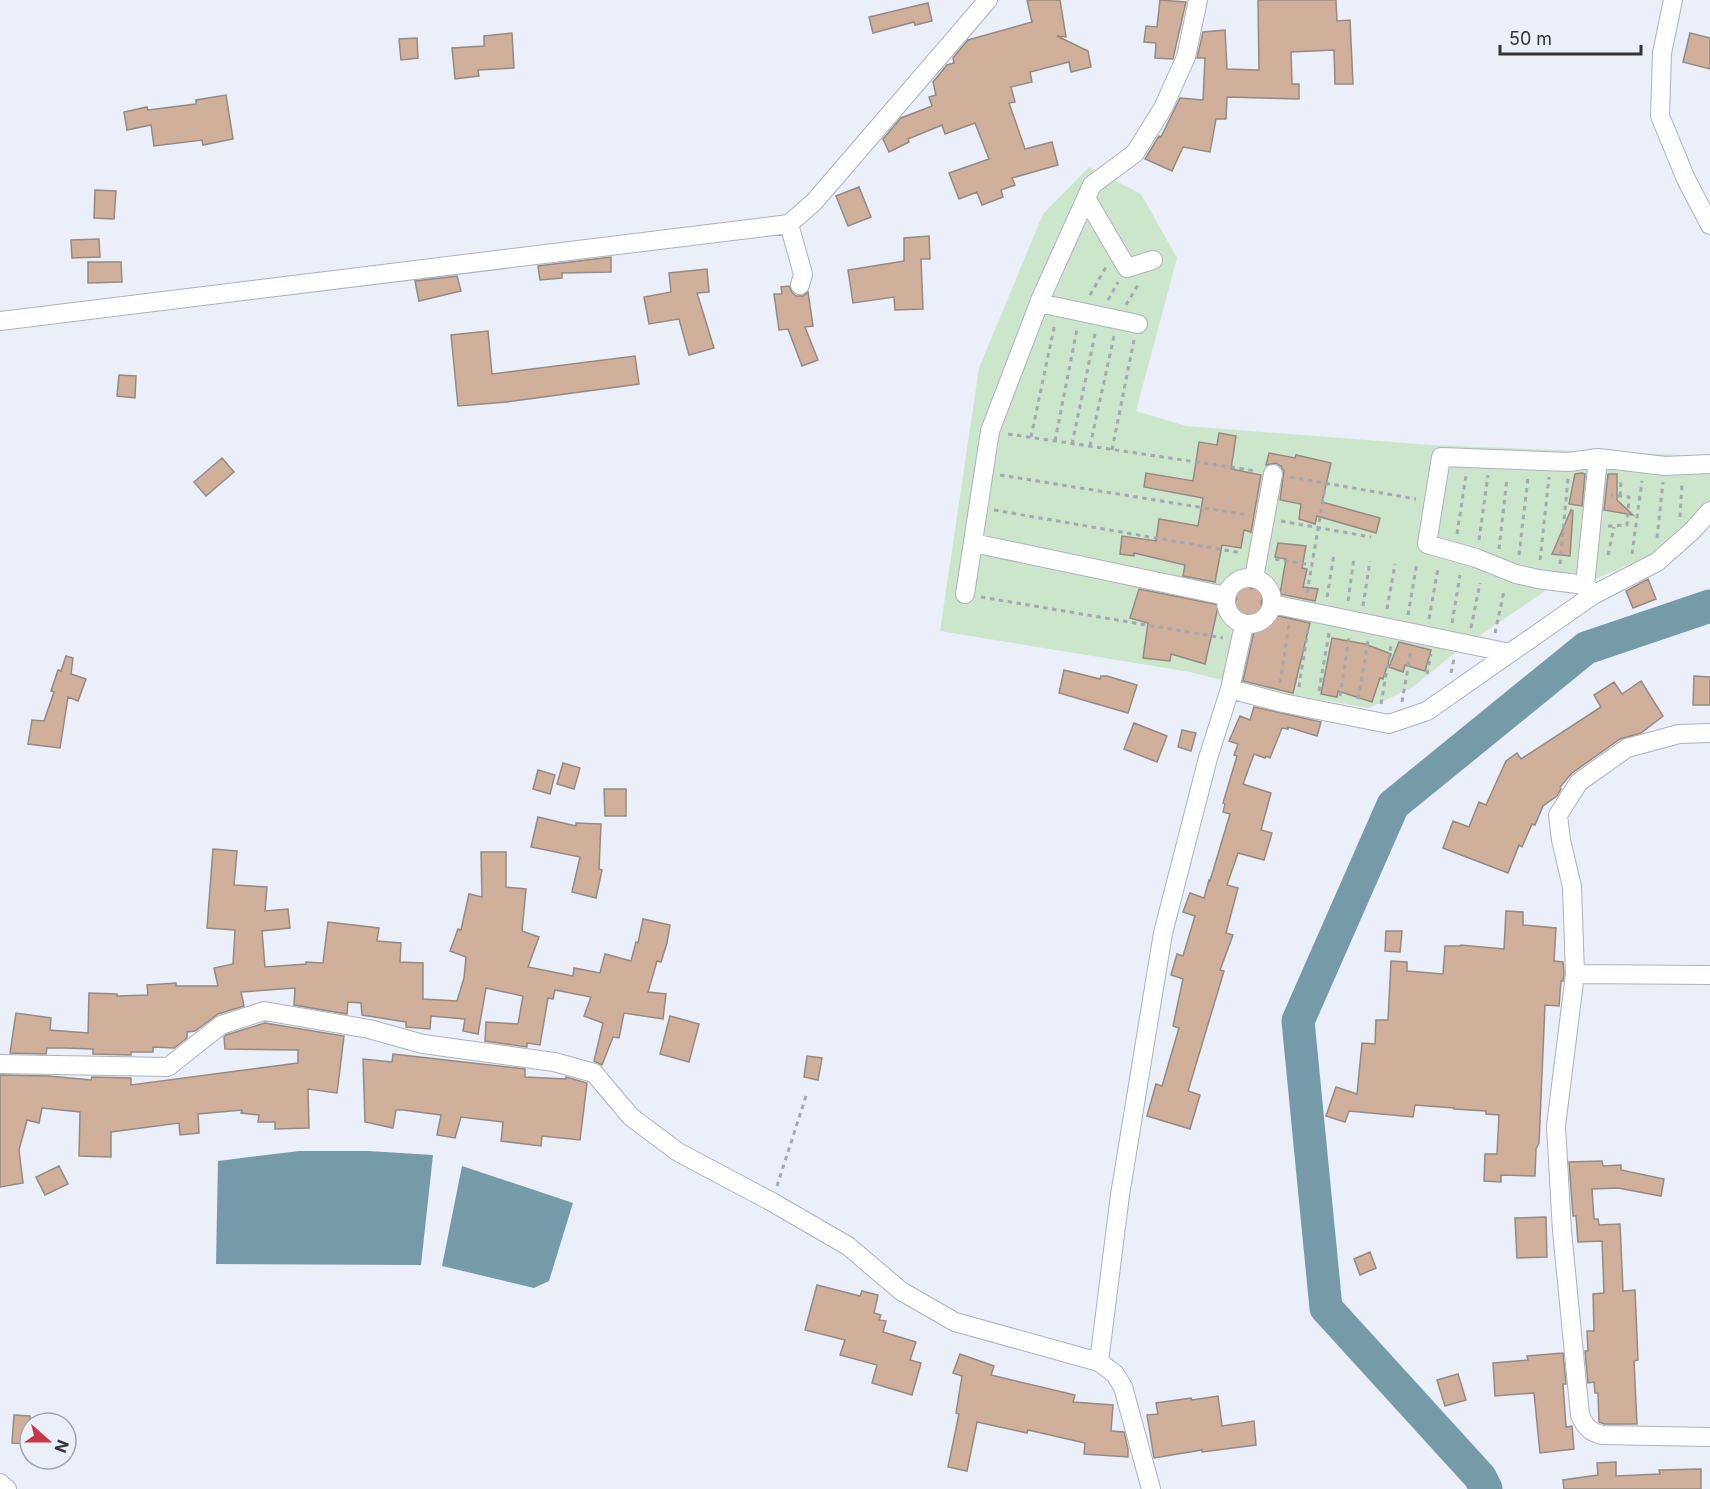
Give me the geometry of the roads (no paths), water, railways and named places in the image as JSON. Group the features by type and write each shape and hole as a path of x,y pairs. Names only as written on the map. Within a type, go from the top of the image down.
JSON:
{"street":[{"path":"0,321 789,224 814,202 988,0"},
{"path":"964,594 990,431 1039,303 1092,185 1135,153 1163,108 1186,57 1198,0"},
{"path":"1673,0 1662,53 1659,116 1686,179 1710,225"},
{"path":"1086,198 1127,268 1153,260"},
{"path":"789,224 803,274 800,285"},
{"path":"1039,303 1138,324"},
{"path":"1589,590 1516,574 1497,565 1427,544 1441,457 1569,462 1598,458 1623,459 1665,466 1710,464"},
{"path":"1589,590 1591,523 1598,458"},
{"path":"1254,578 1274,474"},
{"path":"1230,688 1283,703 1389,724 1427,711 1510,653 1589,590 1657,561 1692,531 1710,511"},
{"path":"973,543 1226,596"},
{"path":"1099,1362 1120,1195 1163,933 1208,758 1230,688 1242,633 1262,621 1269,614 1272,604 1272,596 1268,588 1254,578 1236,581 1229,588 1226,596 1229,614 1242,633"},
{"path":"1272,604 1510,653"},
{"path":"1710,733 1679,734 1627,748 1580,782 1558,815 1561,840 1572,887 1575,974 1556,1126 1562,1230 1580,1415 1583,1424 1591,1432 1602,1436 1710,1437"},
{"path":"1575,974 1710,975"},
{"path":"0,1064 168,1067 221,1025 264,1011 369,1029 423,1044 554,1062 594,1073 631,1117 678,1152 848,1246 901,1291 955,1322 1099,1362 1115,1374 1123,1387 1151,1489"},
{"path":"0,1483 7,1489"}],"water":[{"path":"299,1151 368,1151 433,1155 421,1265 216,1264 218,1161"},
{"path":"462,1166 573,1203 549,1281 534,1288 442,1266"}],"waterway":[{"path":"1486,1489 1480,1477 1326,1308 1298,1021 1393,805 1586,648 1710,606"}]}
